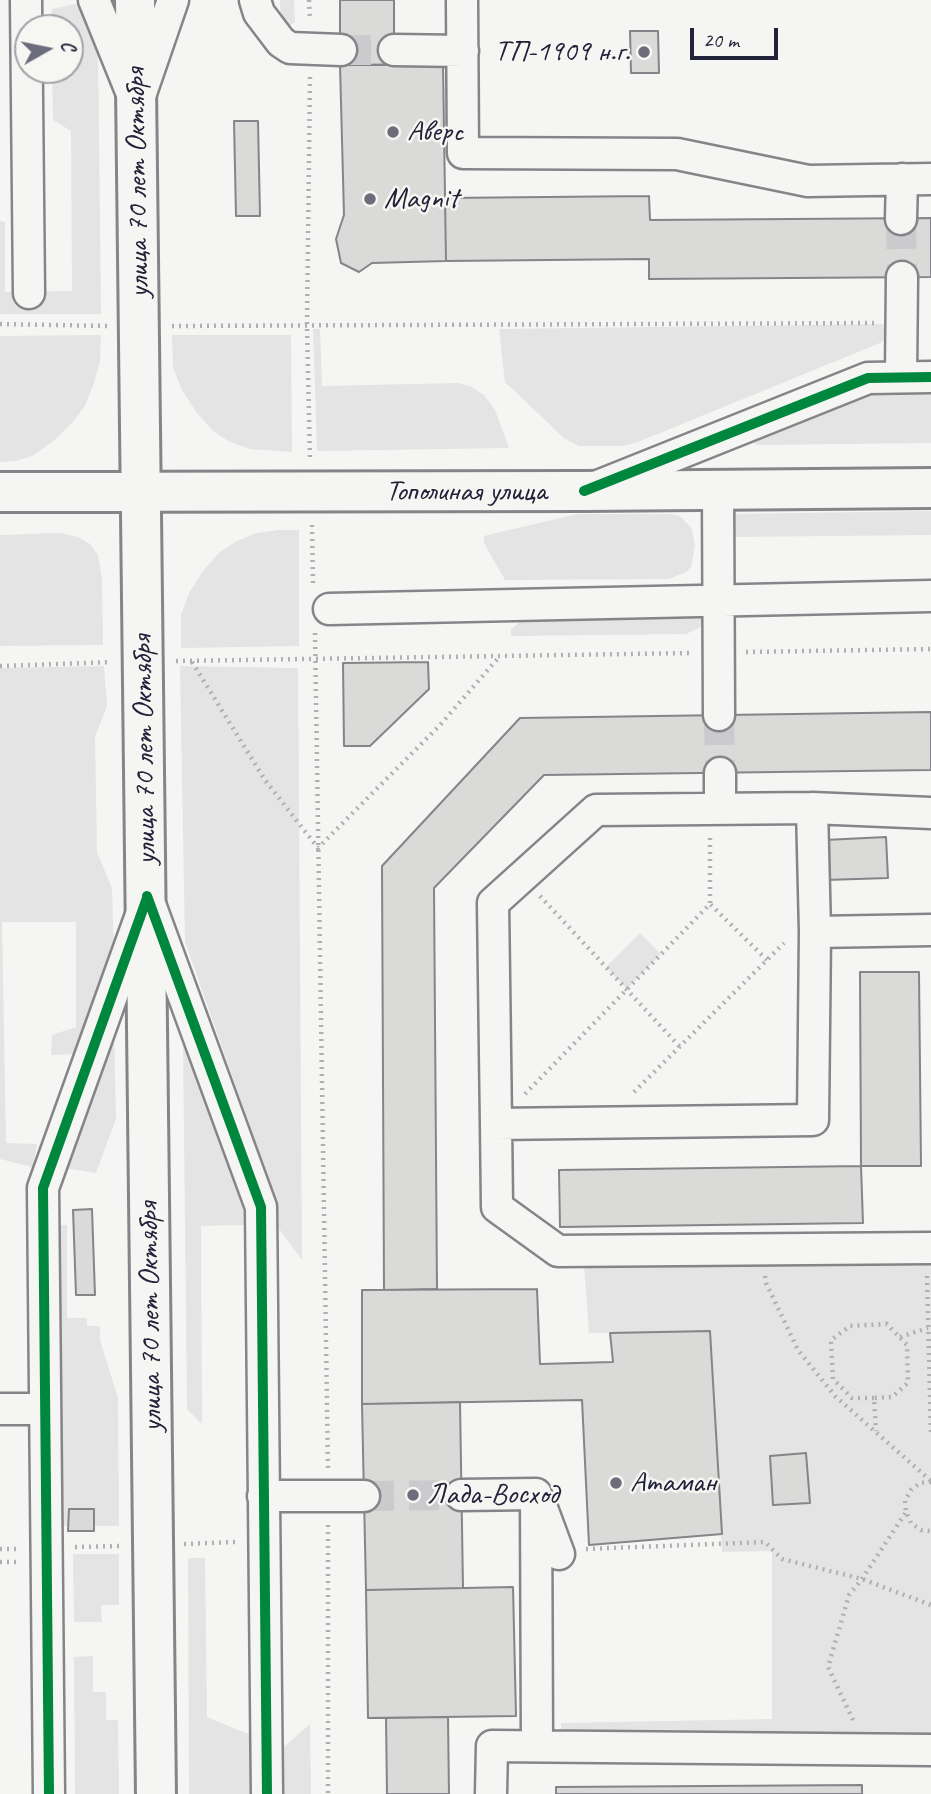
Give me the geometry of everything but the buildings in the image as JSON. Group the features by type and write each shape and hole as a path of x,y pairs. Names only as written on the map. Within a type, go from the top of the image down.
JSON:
{"main road":[{"name":"улица 70 лет Октября","path":"135,0 156,1794"},
{"name":"Тополиная улица","path":"0,492 931,488"}],"street":[{"path":"26,0 29,293"},
{"path":"94,0 137,106"},
{"path":"137,106 173,0"},
{"path":"255,0 259,13 281,42 290,48 341,50"},
{"path":"462,0 463,153 677,154 808,181 931,179"},
{"path":"394,50 463,51"},
{"path":"901,219 902,179"},
{"path":"901,377 902,277"},
{"path":"584,491 868,378 931,377"},
{"path":"718,489 719,715"},
{"path":"319,611 931,596"},
{"path":"715,808 720,773"},
{"path":"496,1124 813,1120 813,808"},
{"path":"928,1248 558,1251 497,1207 493,903 596,810 813,808 931,813"},
{"path":"49,1794 43,1188 147,897"},
{"path":"147,897 261,1207 267,1794"},
{"path":"815,922 931,930"},
{"path":"0,1409 45,1409"},
{"path":"461,1495 536,1494"},
{"path":"536,1494 558,1552"},
{"path":"536,1494 537,1746"},
{"path":"263,1496 364,1496"},
{"path":"491,1794 492,1745 931,1749"}],"path":[{"path":"309,0 307,325 311,492 319,611 316,659 328,1496 328,1794"},
{"path":"0,324 140,327 902,323"},
{"path":"316,659 931,649"},
{"path":"318,848 440,725 500,656"},
{"path":"191,661 265,780 318,848"},
{"path":"496,1124 710,904 715,808"},
{"path":"522,877 680,1047"},
{"path":"710,904 767,960"},
{"path":"604,1122 767,960 815,922"},
{"path":"928,1248 931,1435"},
{"path":"761,1249 766,1283 798,1350 835,1396 931,1482"},
{"path":"887,1324 907,1345 908,1383 892,1397 874,1398 852,1398 833,1379 831,1340 850,1326 887,1324"},
{"path":"900,1337 928,1328"},
{"path":"874,1398 877,1432"},
{"path":"931,1482 920,1483 911,1490 905,1501 911,1523 921,1530 931,1531"},
{"path":"867,1749 828,1667 849,1595 906,1512"},
{"path":"558,1552 765,1542 782,1559 862,1579 931,1605"}],"shaded area":[{"path":"280,0 294,0 295,22 281,30"},
{"path":"80,3 98,50 101,314 0,314 0,221 5,222 5,292 72,291 71,131 53,120 52,84 84,84 84,14 52,14 52,9"},
{"path":"892,324 887,338 880,343 623,446 579,446 565,439 505,382 499,329"},
{"path":"313,329 320,329 322,386 458,383 470,386 484,395 495,410 509,448 317,451"},
{"path":"101,335 100,361 94,383 85,406 72,423 34,455 16,461 0,462 0,336"},
{"path":"172,335 291,335 292,452 250,449 230,442 213,431 196,412 182,390 173,368"},
{"path":"931,381 931,443 757,445 749,440 872,382"},
{"path":"931,511 931,535 733,537 733,514"},
{"path":"577,514 680,516 692,529 695,546 691,567 669,579 505,580 484,543 484,536"},
{"path":"299,530 299,646 181,648 181,615 189,593 203,571 220,552 237,541 257,533"},
{"path":"61,533 78,537 90,544 98,555 102,578 103,645 0,646 0,535"},
{"path":"540,606 700,613 702,620 701,627 686,634 511,636 511,629"},
{"path":"104,666 107,706 95,737 97,852 112,888 114,959 77,1054 51,1055 52,1035 76,1027 76,922 2,922 6,1143 37,1144 33,1167 0,1159 0,668"},
{"path":"180,666 298,668 302,1260 274,1222 268,1178 185,942"},
{"path":"640,933 661,954 627,989 606,967"},
{"path":"114,1033 116,1119 96,1173 65,1168"},
{"path":"183,1043 226,1147 243,1199 244,1225 201,1226 202,1424 187,1409"},
{"path":"54,1225 67,1225 67,1318 87,1318 87,1326 100,1326 100,1340 118,1398 119,1526 55,1526"},
{"path":"931,1248 931,1750 561,1746 561,1723 772,1719 772,1551 722,1552 710,1331 589,1333 583,1251"},
{"path":"73,1554 119,1554 119,1605 101,1605 102,1622 74,1622"},
{"path":"188,1558 205,1558 207,1717 253,1736 253,1794 189,1794"},
{"path":"93,1656 93,1692 106,1692 106,1720 118,1720 119,1794 75,1794 74,1657"},
{"path":"310,1724 311,1794 284,1794 284,1747"}],"tunnel":[{"path":"341,50 394,50"},
{"path":"901,219 902,277"},
{"path":"719,715 720,773"},
{"path":"364,1496 461,1495"}],"cycle path":[{"path":"584,491 868,378 931,377"},
{"path":"147,896 261,1207 267,1794"},
{"path":"49,1794 43,1188 147,898"}],"place":[{"name":"ТП-1909 н.г.","path":"644,52"},
{"name":"Аверс","path":"393,132"},
{"name":"Magnit","path":"370,199"},
{"name":"Атаман","path":"616,1483"},
{"name":"Лада-Восход","path":"413,1495"}]}
